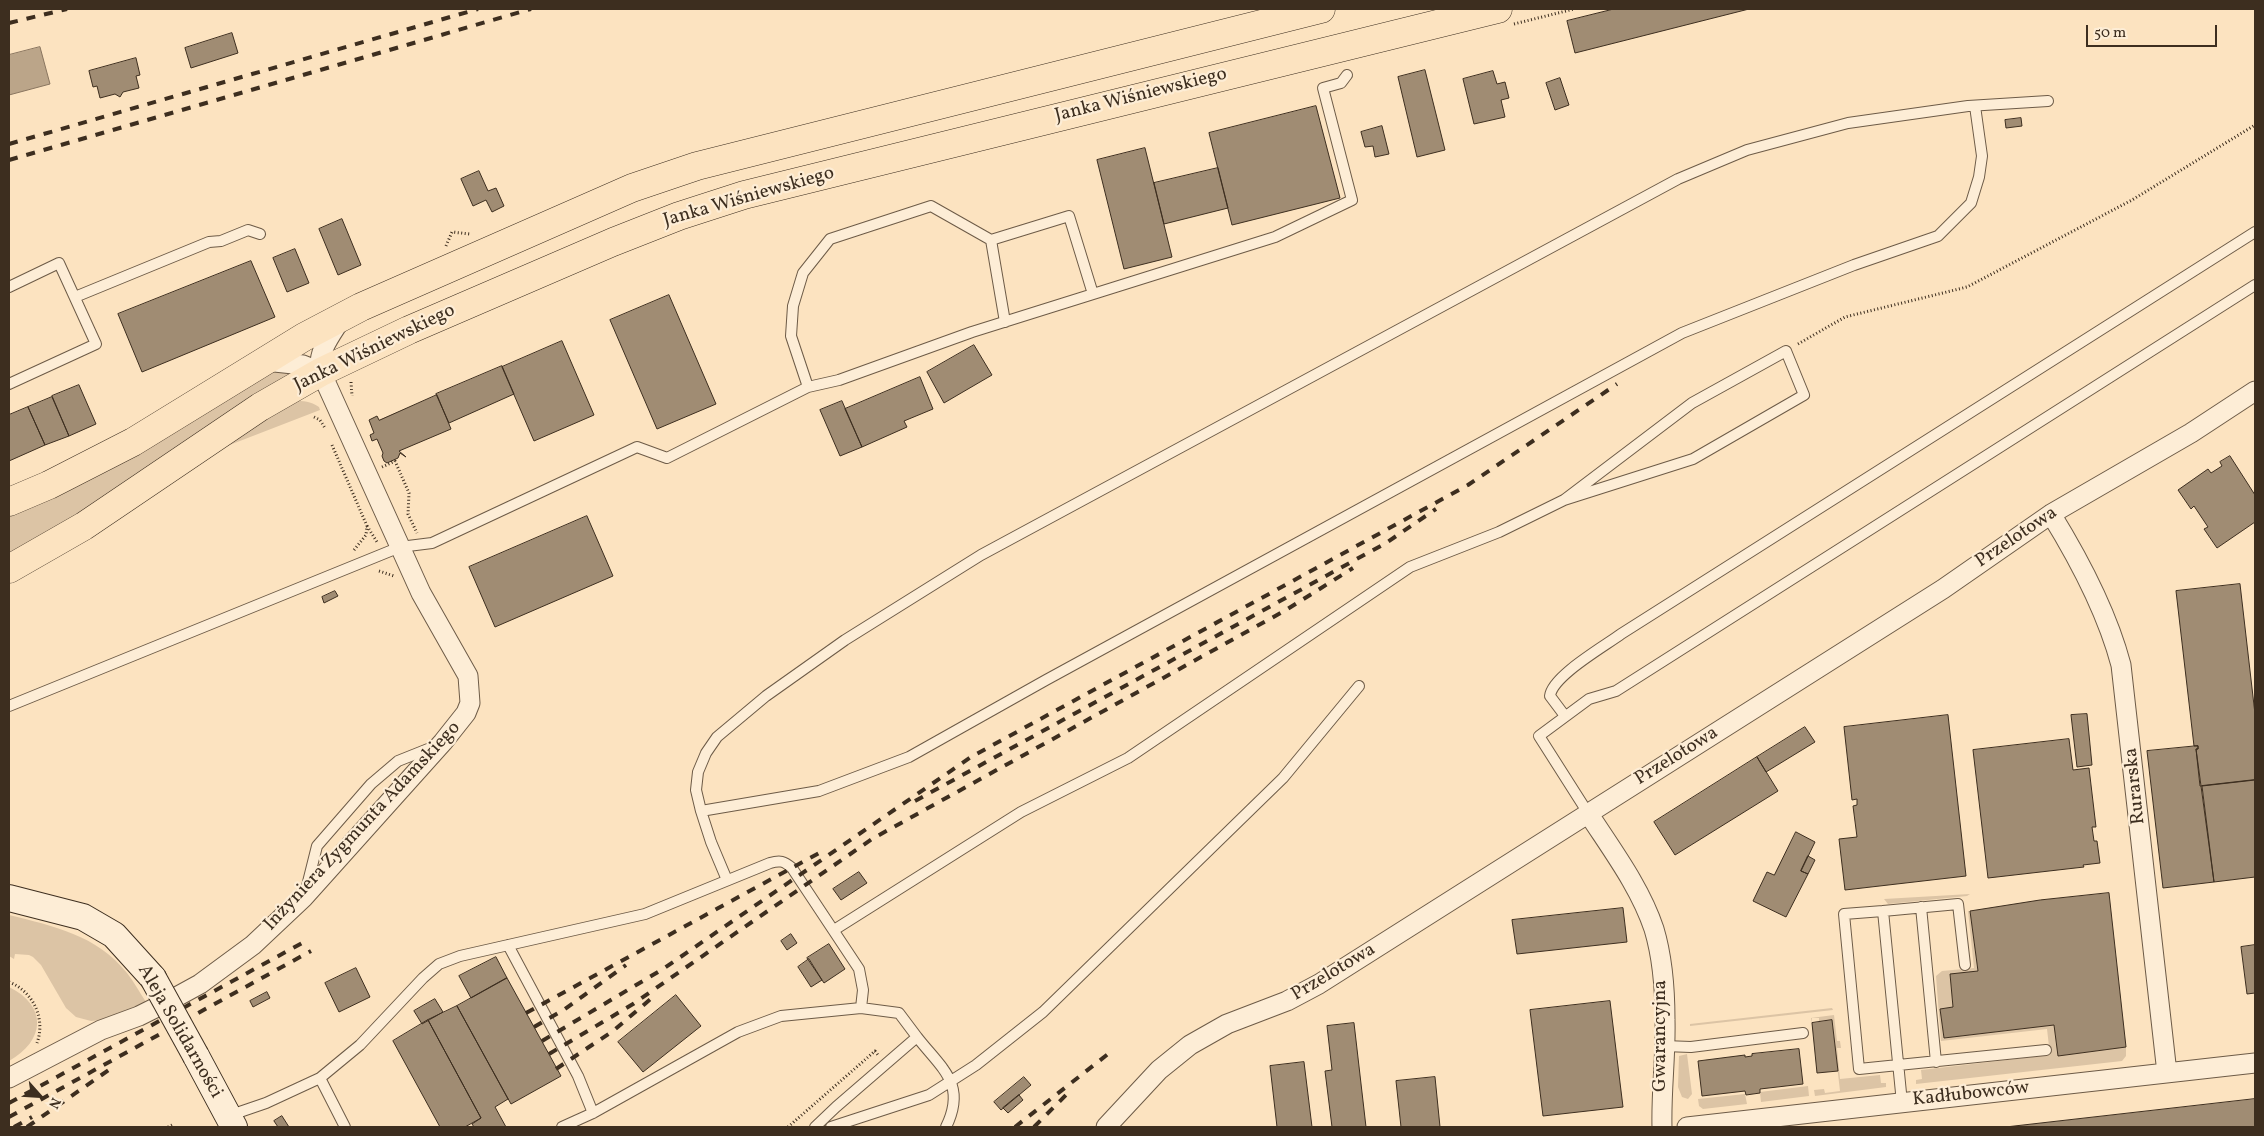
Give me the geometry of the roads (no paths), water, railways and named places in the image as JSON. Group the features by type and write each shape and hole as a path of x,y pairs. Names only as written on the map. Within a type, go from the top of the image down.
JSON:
{"highway":[{"name":"Janka Wiśniewskiego","path":"9,502 49,485 133,442 304,337 342,317 427,277 632,188 697,166 1322,9"},
{"name":"Janka Wiśniewskiego","path":"9,569 84,526 260,407 321,372 409,330 613,242 705,207 910,154 1498,9"}],"street":[{"name":"Inżyniera Zygmunta Adamskiego","path":"9,1078 100,1030 139,1016 200,984 253,945 304,897 466,714 470,704 468,676 421,593 321,372 319,364 324,345 342,317"},
{"path":"265,361 303,365 321,372"},
{"name":"Przelotowa","path":"1106,1127 1158,1070 1190,1045 1226,1024 1287,1001 1319,984 1943,589 2051,514 2191,433 2255,391"},
{"name":"Rurarska","path":"2051,514 2065,537 2102,611 2114,638 2121,665 2132,743 2166,1073"},
{"name":"Gwarancyjna","path":"1588,813 1634,884 1653,928 1663,974 1666,1021 1661,1093 1662,1127"},
{"name":"Aleja Solidarności","path":"9,898 83,917 114,935 152,978 196,1056 224,1124"},
{"name":"Kadłubowców","path":"1688,1127 2255,1063"}],"lane":[{"path":"9,706 400,548 432,544 637,447 667,458 808,387 839,380 1005,322 1275,237 1352,200 1323,88 1342,83 1346,75"},
{"path":"727,880 696,790 698,772 706,753 717,737 766,696 845,640 981,555 1678,179 1747,150 1848,122 1975,106 2048,101"},
{"path":"702,811 819,791 909,757 1062,670 1682,333 1854,265 1938,236 1971,203 1979,177 1982,156 1975,106"},
{"path":"808,387 792,336 793,306 803,273 830,239 931,206 991,240 1069,216 1093,294"},
{"path":"75,297 209,242 221,241 248,230 260,234"},
{"path":"1565,716 1550,696 1554,686 1571,670 1613,640 2255,232"},
{"path":"991,240 1005,322"},
{"path":"9,287 59,263 96,344 9,384"},
{"path":"1588,813 1539,736 1588,699 1616,691 2255,284"},
{"path":"834,930 1021,812 1128,758 1410,567 1499,532 1564,500 1693,459 1804,395 1786,351 1692,403 1564,500"},
{"path":"831,1127 929,1095 983,1060 1044,1012 1283,778 1359,686"},
{"path":"304,897 317,846 371,784 398,762 443,742"},
{"path":"224,1124 320,1078 360,1045 423,978 440,964 460,956 645,914 779,861 785,862 798,875 859,969 863,990 861,1008"},
{"path":"1965,965 1958,904 1844,914 1859,1070 2046,1050"},
{"path":"1921,908 1936,1062"},
{"path":"1883,911 1902,1103"},
{"path":"508,945 578,1076 593,1113"},
{"path":"562,1127 593,1113 738,1032 781,1016 861,1008 900,1013 952,1081 954,1094 953,1108 946,1127"},
{"path":"1664,1046 1691,1047 1803,1033"},
{"path":"815,1127 843,1100 917,1037"},
{"path":"320,1078 345,1127"}],"railway":[{"path":"9,23 67,9"},
{"path":"9,144 478,9"},
{"path":"9,160 531,9"},
{"path":"542,1041 663,969 971,757 1468,485 1617,384"},
{"path":"915,801 1386,543 1436,509"},
{"path":"549,1054 633,1004 872,839 1286,610 1353,568"},
{"path":"526,1013 821,852"},
{"path":"9,1103 304,942"},
{"path":"9,1117 311,951"},
{"path":"534,1027 565,1009 626,965"},
{"path":"556,1069 613,1031 653,997"},
{"path":"1015,1127 1108,1054"},
{"path":"27,1127 113,1067"},
{"path":"1034,1127 1071,1090"},
{"path":"14,1127 32,1117"}]}
